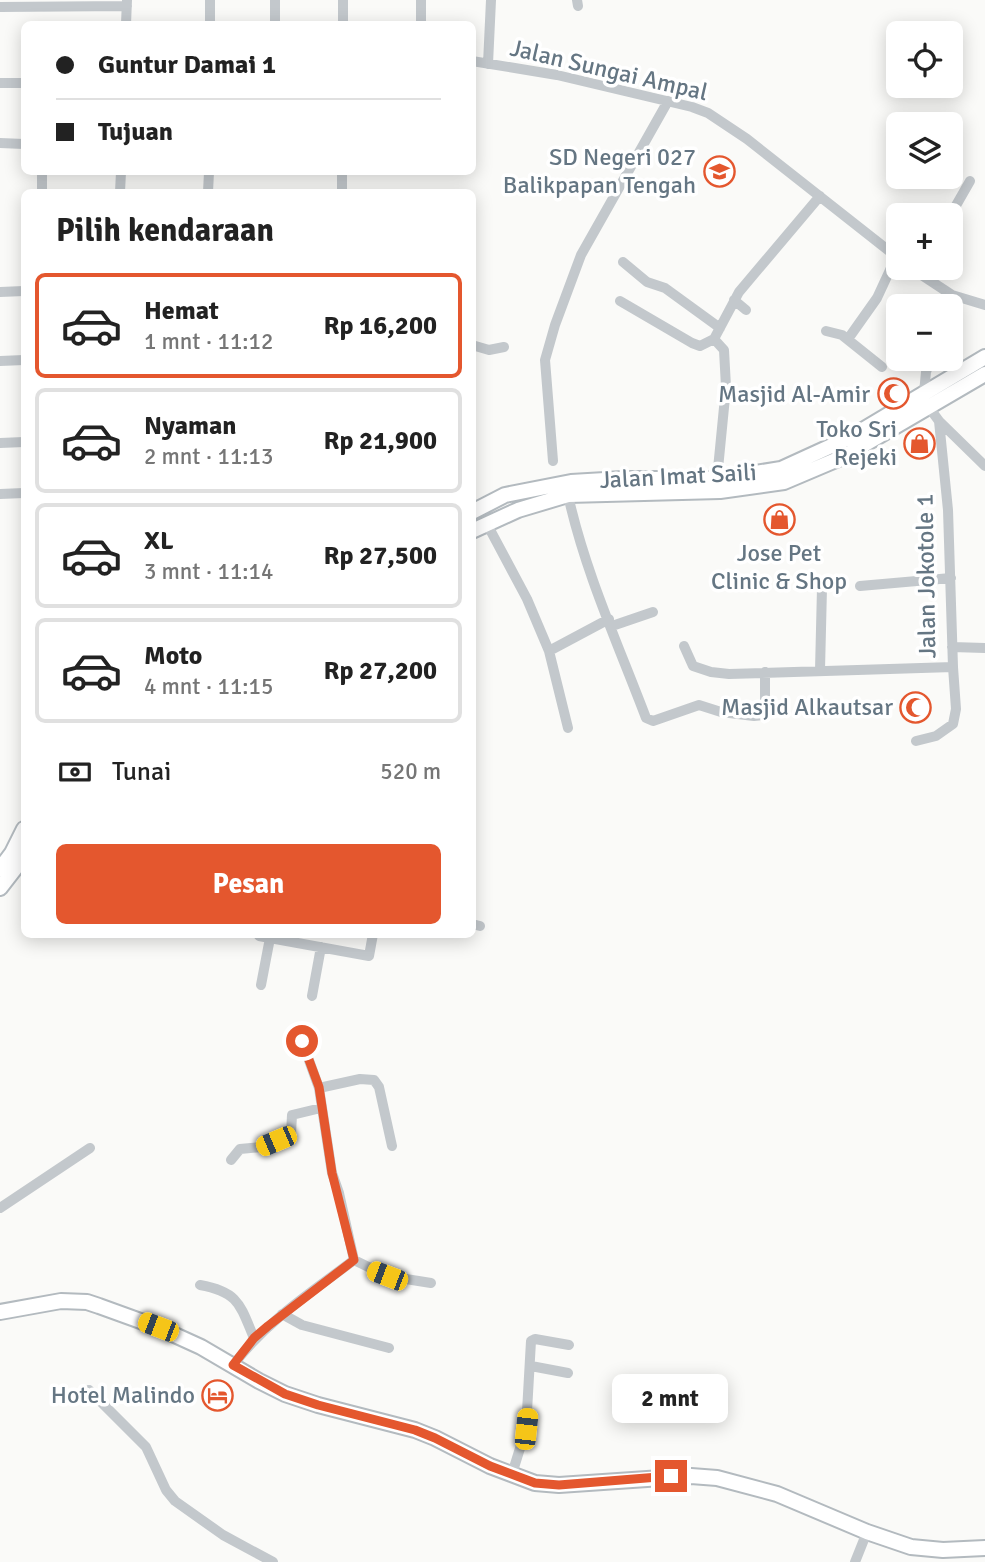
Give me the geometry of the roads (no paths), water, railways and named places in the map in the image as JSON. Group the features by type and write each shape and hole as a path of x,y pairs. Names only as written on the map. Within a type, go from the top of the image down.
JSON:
{"main road":[{"name":"Jalan Imat Saili","path":"476,529 534,504 569,495 720,491 784,482 843,457 985,357"},
{"name":"Jalan Imat Saili","path":"476,510 505,495 571,482 717,479 781,469 851,438 924,399 985,374"},
{"path":"0,869 21,835"},
{"path":"0,888 21,861"},
{"path":"0,1312 61,1301 87,1302 158,1327 201,1347 285,1394 415,1430 490,1466 535,1483 559,1485 650,1477 716,1478 777,1493 867,1532 911,1547 985,1548"}],"street":[{"path":"210,21 211,0"},
{"path":"275,0 275,21"},
{"path":"343,0 343,21"},
{"path":"421,0 421,21"},
{"path":"488,64 491,0"},
{"path":"0,7 127,3 126,21"},
{"name":"Jalan Sungai Ampal","path":"476,62 557,75 692,107 722,121 886,248"},
{"path":"0,83 21,83"},
{"path":"553,461 545,360 555,325 581,255 668,101"},
{"path":"0,142 21,144"},
{"path":"957,203 970,181"},
{"path":"620,300 701,346 714,339 734,300 751,276 820,196"},
{"path":"623,262 647,282 665,288 720,328"},
{"path":"848,339 877,298 886,280"},
{"path":"928,280 943,294"},
{"path":"0,292 21,291"},
{"path":"734,300 746,310"},
{"path":"963,302 985,305"},
{"path":"826,331 835,332 848,339 882,367"},
{"path":"714,339 724,350 726,387 717,479"},
{"path":"476,346 489,350 504,347"},
{"path":"0,361 21,360"},
{"path":"927,371 924,399 939,421 985,466"},
{"name":"Jalan Jokotole 1","path":"684,646 690,662 700,669 729,674 953,667 948,510 939,421"},
{"path":"0,443 21,442"},
{"path":"0,494 21,493"},
{"path":"569,495 582,548 649,721 699,705 721,712 765,715 762,672"},
{"path":"487,524 527,599 549,651 568,728"},
{"path":"860,586 951,578"},
{"path":"820,670 822,588"},
{"path":"549,651 610,623 653,612"},
{"path":"952,647 985,648"},
{"path":"916,741 936,736 953,724 956,709 953,667"},
{"path":"261,985 264,938"},
{"path":"270,938 369,956 372,938"},
{"path":"312,996 321,947"},
{"path":"302,1041 319,1087 332,1173 354,1260 387,1276 431,1283"},
{"path":"319,1087 360,1079 374,1080 379,1087 392,1146"},
{"path":"230,1160 240,1149 261,1147 291,1134 291,1118 296,1113 321,1108"},
{"path":"0,1208 90,1148"},
{"path":"233,1365 254,1338 354,1260"},
{"path":"200,1285 218,1288 237,1299 254,1338"},
{"path":"282,1314 302,1325 388,1348"},
{"path":"512,1474 526,1429 533,1339 569,1345"},
{"path":"531,1366 568,1373"},
{"path":"89,1390 151,1455 166,1490 175,1501 223,1535 273,1562"},
{"path":"855,1562 867,1532"}],"place":[{"name":"SD Negeri 027 Balikpapan Tengah","path":"719,171"},
{"name":"Masjid Al-Amir","path":"893,394"},
{"name":"Toko Sri Rejeki","path":"920,443"},
{"name":"Jose Pet Clinic & Shop","path":"779,519"},
{"name":"Masjid Alkautsar","path":"916,707"},
{"name":"Hotel Malindo","path":"218,1395"}]}
